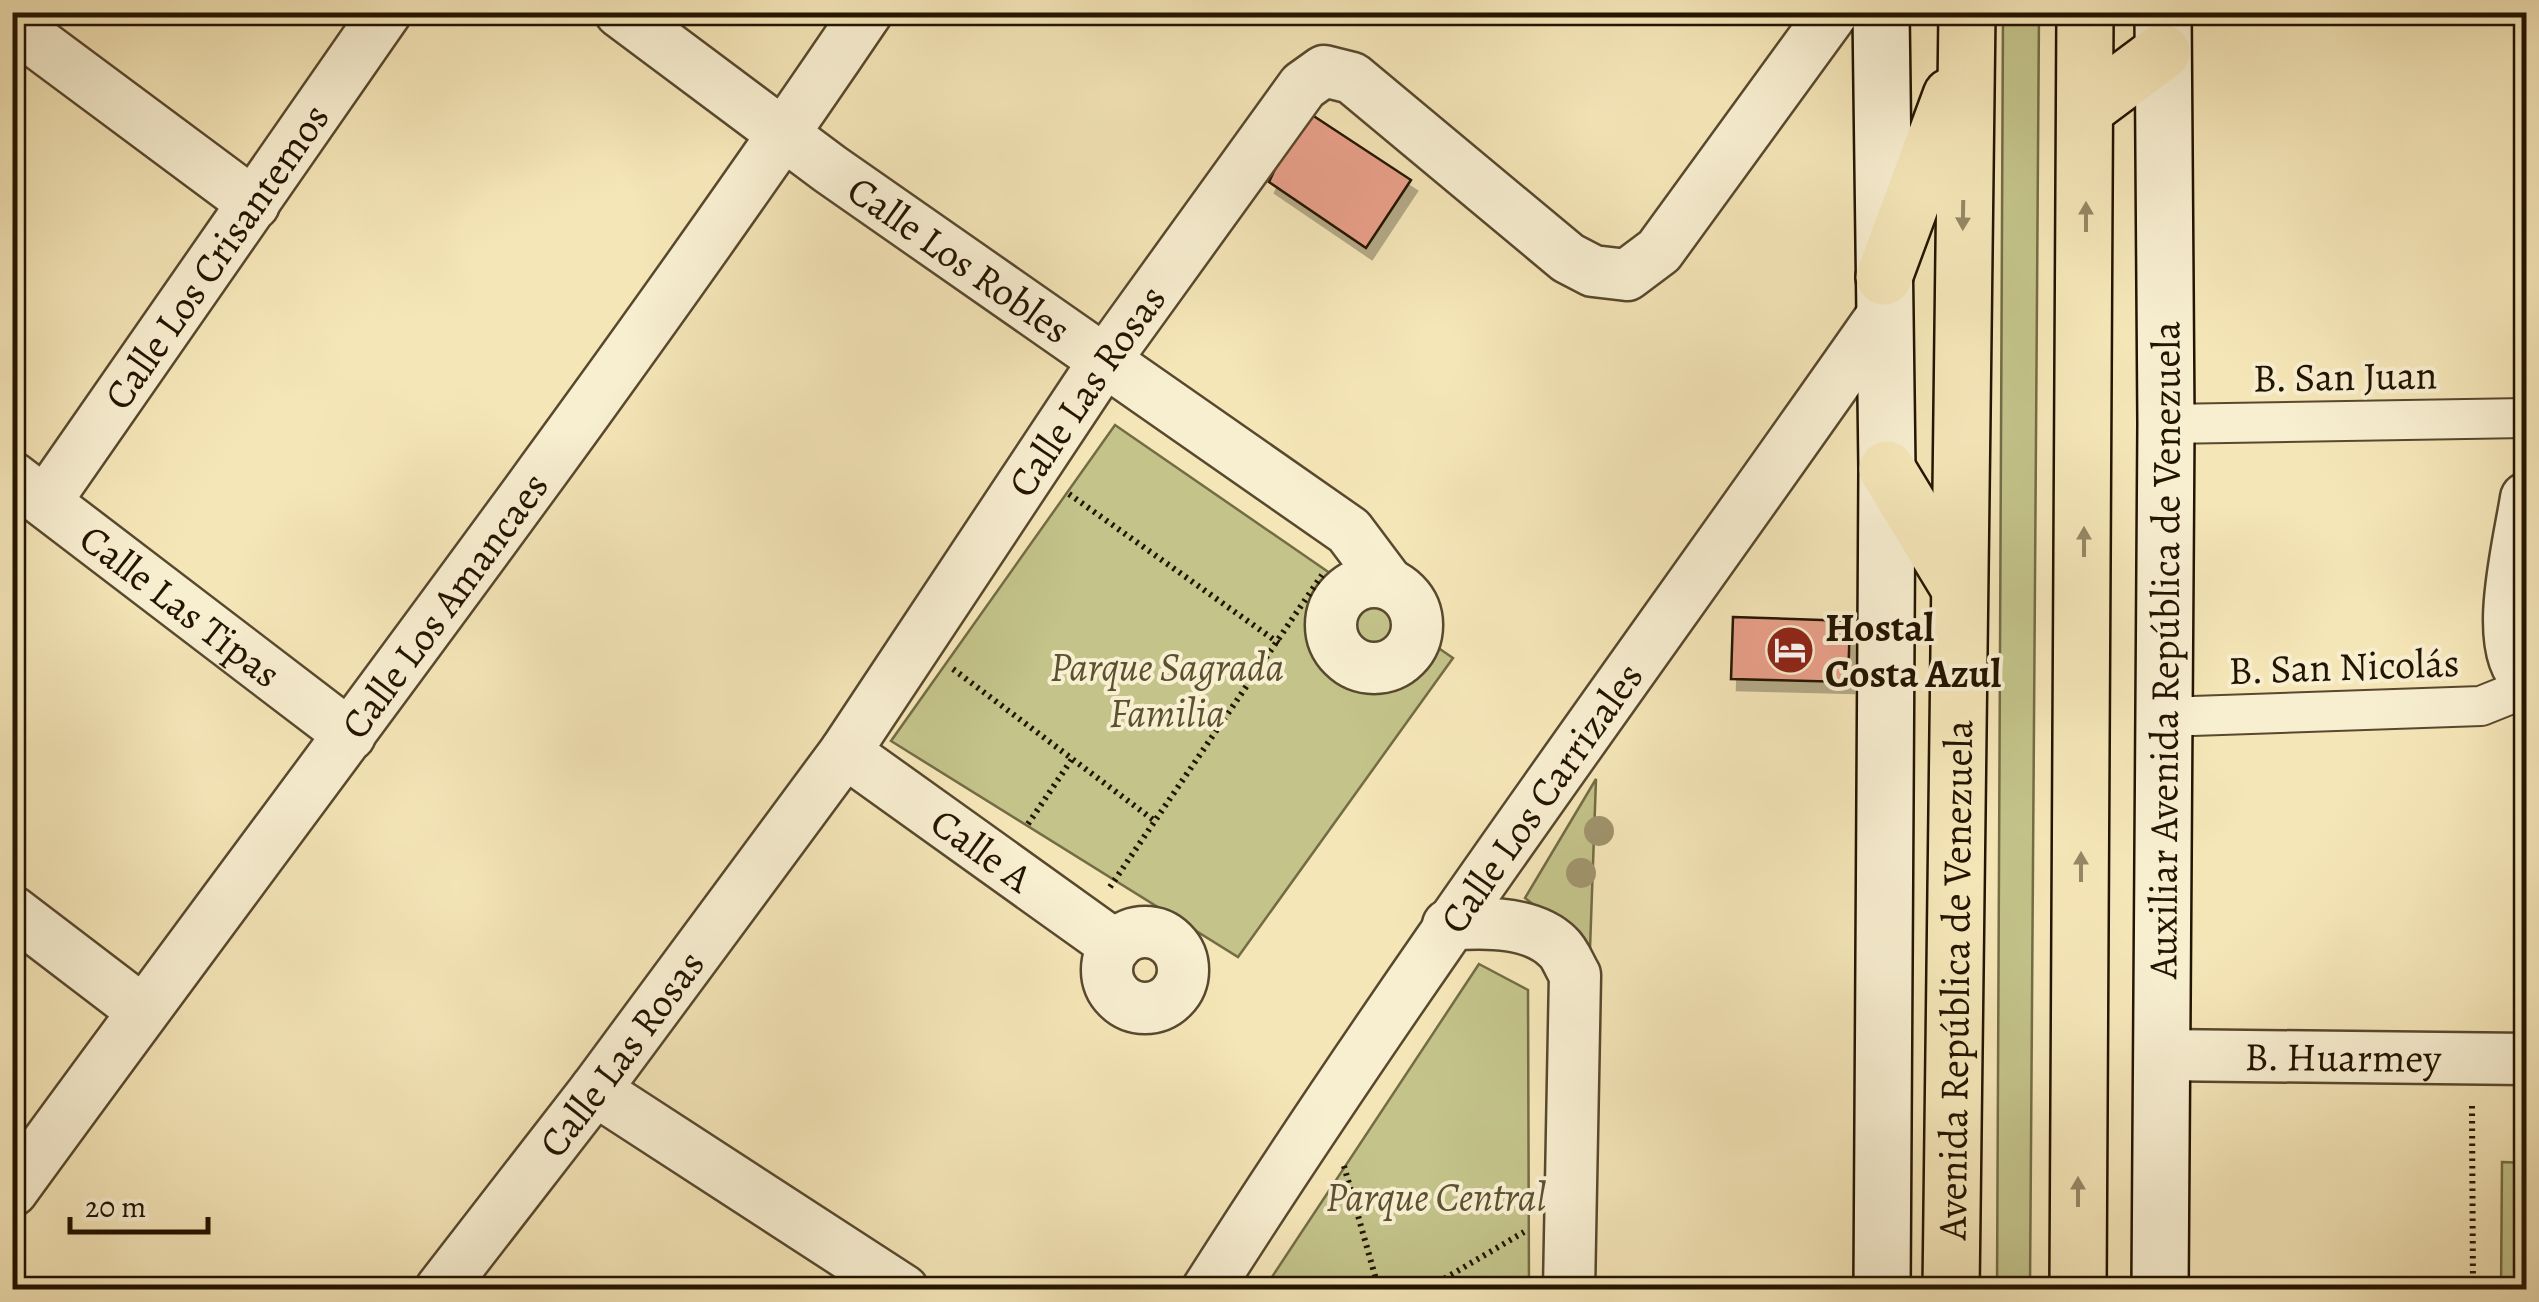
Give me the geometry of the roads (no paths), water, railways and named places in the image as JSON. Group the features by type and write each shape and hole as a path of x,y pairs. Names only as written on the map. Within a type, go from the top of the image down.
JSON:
{"main road":[{"path":"1881,12 1887,469 1882,1290"},
{"path":"2078,1290 2086,12"},
{"path":"2087,108 2162,23"},
{"name":"Auxiliar Avenida República de Venezuela","path":"2160,1290 2166,424 2162,23"},
{"path":"1884,295 1966,36"},
{"name":"Avenida República de Venezuela","path":"1952,1290 1966,36"},
{"path":"1887,469 1958,586"}],"street":[{"name":"Calle Los Crisantemos","path":"29,489 254,204 386,12"},
{"name":"Calle Los Robles","path":"620,12 784,136 1349,532 1388,584"},
{"name":"Calle Los Amancaes","path":"12,1190 350,735 784,136 867,12"},
{"name":"Calle Las Rosas","path":"440,1290 595,1090 845,752 1103,363 1303,86 1324,71 1352,78 1568,258 1593,271 1627,275 1659,251 1834,12"},
{"path":"12,24 254,204"},
{"name":"Calle Los Carrizales","path":"1207,1290 1326,1102 1884,295"},
{"name":"B. San Juan","path":"2166,424 2526,418"},
{"name":"Calle Las Tipas","path":"29,489 350,735"},
{"path":"2526,498 2509,644 2517,669 2526,677"},
{"name":"B. San Nicolás","path":"2163,717 2481,706 2526,688"},
{"name":"Calle A","path":"845,752 1100,936"},
{"path":"12,911 143,1011"},
{"path":"1448,924 1481,922 1519,928 1558,946 1574,975 1569,1290"},
{"name":"B. Huarmey","path":"2161,1055 2526,1059"},
{"path":"595,1090 903,1290"}],"place":[{"name":"Hostal Costa Azul","path":"1790,650"}],"park label":[{"name":"Parque Sagrada Familia","path":"1167,690"},
{"name":"Parque Central","path":"1436,1197"}]}
